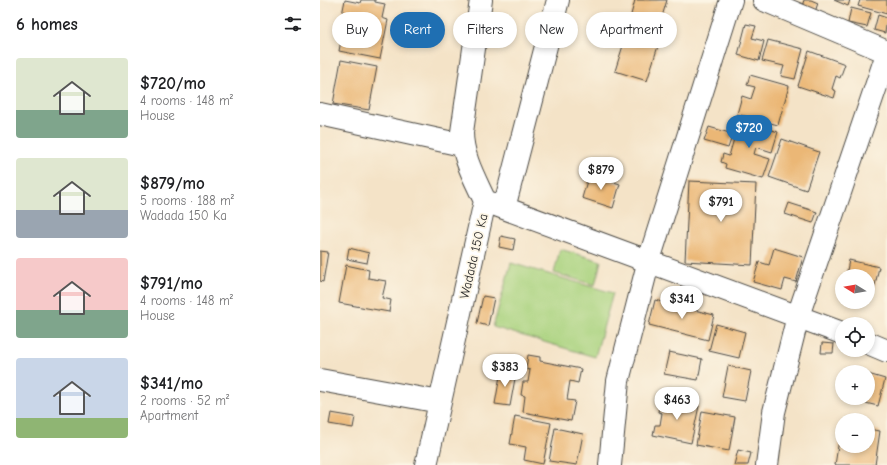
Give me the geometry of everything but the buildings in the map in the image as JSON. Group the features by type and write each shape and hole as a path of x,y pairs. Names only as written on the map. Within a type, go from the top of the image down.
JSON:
{"street":[{"name":"Wadada 150 Ka","path":"426,465 440,402 495,205 470,170 462,145 462,132 481,0"},
{"path":"558,0 495,205 649,260 835,330"},
{"path":"610,465 618,381 649,260 732,0"},
{"path":"764,0 887,53 798,316 774,412 767,465"},
{"path":"320,114 462,145"},
{"path":"875,346 887,351"},
{"path":"320,380 440,402"}],"green space":[{"path":"560,249 601,261 595,285 554,273"},
{"path":"511,263 613,293 595,357 493,327"}]}
